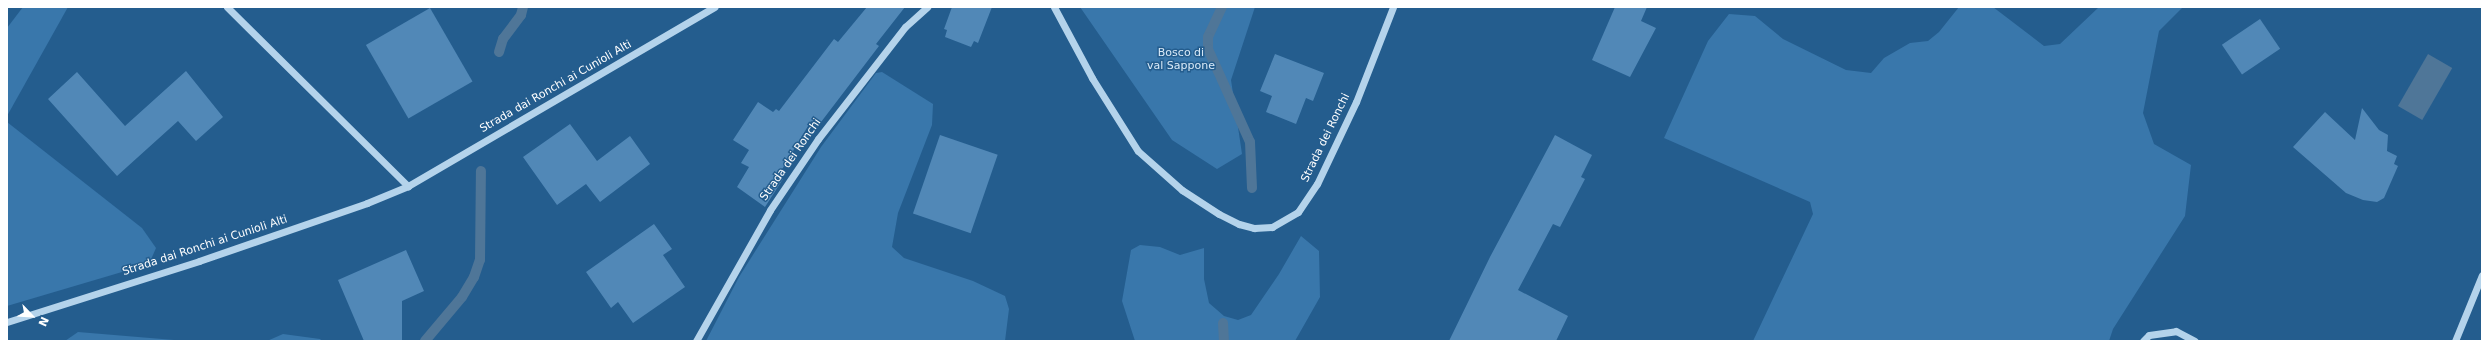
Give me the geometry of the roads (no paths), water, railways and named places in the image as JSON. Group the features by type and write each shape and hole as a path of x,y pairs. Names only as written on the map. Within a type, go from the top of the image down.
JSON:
{"street":[{"path":"227,7 408,186"},
{"name":"Strada dai Ronchi ai Cunioli Alti","path":"7,322 199,261 367,204 408,186 714,7"},
{"name":"Strada dei Ronchi","path":"696,341 770,210 818,139 905,27 927,7"},
{"name":"Strada dei Ronchi","path":"1054,7 1092,78 1138,151 1182,190 1219,214 1239,224 1254,228 1272,227 1298,212 1318,184 1356,102 1393,7"},
{"path":"2455,341 2482,275"},
{"path":"2143,341 2149,335 2176,331 2195,341"}],"waterway":[{"path":"499,52 503,39 521,15 523,7"},
{"path":"1222,7 1208,37 1208,49 1250,142 1252,188"},
{"path":"425,341 462,297 474,277 480,260 481,171"},
{"path":"1223,323 1224,341"}],"park label":[{"name":"Bosco di val Sappone","path":"1181,60"}]}
